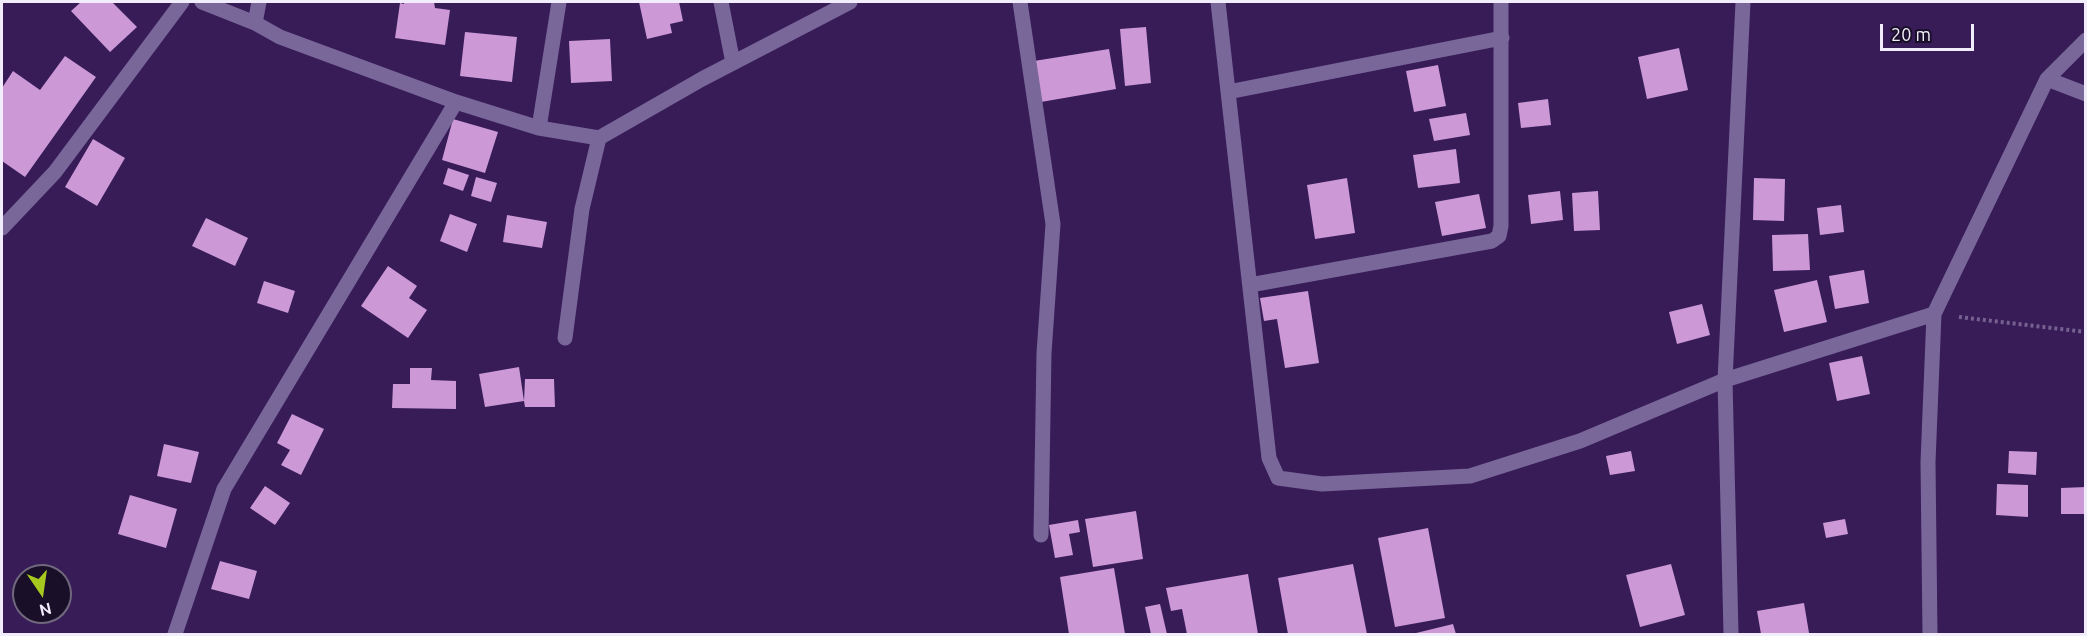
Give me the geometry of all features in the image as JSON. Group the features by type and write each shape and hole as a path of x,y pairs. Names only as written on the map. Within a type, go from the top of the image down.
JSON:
{"street":[{"path":"2,228 55,172 182,2"},
{"path":"202,2 255,23 280,37 456,102 538,128 599,138 635,116 850,2"},
{"path":"255,23 259,2"},
{"path":"538,128 559,2"},
{"path":"721,2 734,63"},
{"path":"1020,2 1053,224 1044,353 1041,535"},
{"path":"1218,2 1269,458 1278,478 1322,484 1470,476 1580,441 1725,380 1934,314"},
{"path":"1250,285 1492,241 1499,236 1501,226 1501,2"},
{"path":"1731,634 1725,380 1743,2"},
{"path":"1228,92 1502,38"},
{"path":"1930,634 1928,462 1934,314 2047,79 2085,40"},
{"path":"2047,79 2085,94"},
{"path":"175,634 224,489 456,102"},
{"path":"566,338 582,209 599,138"}],"path":[{"path":"1934,314 2085,332"}],"building":[{"path":"81,2 112,2 137,27 110,52 71,11"},
{"path":"404,2 434,2 435,8 450,10 445,45 395,38 400,3 404,4"},
{"path":"639,2 679,2 683,21 670,24 672,33 647,39"},
{"path":"1146,27 1151,83 1125,86 1120,29"},
{"path":"465,32 517,37 512,82 460,76"},
{"path":"610,39 612,81 571,83 569,41"},
{"path":"1679,48 1688,90 1647,99 1638,57"},
{"path":"1109,49 1116,89 1041,102 1034,61"},
{"path":"65,56 96,77 25,177 2,161 2,88 13,71 40,90"},
{"path":"1438,65 1446,106 1414,112 1406,71"},
{"path":"1548,99 1551,125 1521,128 1518,103"},
{"path":"1466,113 1470,135 1434,141 1429,119"},
{"path":"453,119 498,132 485,173 442,160"},
{"path":"93,139 125,158 97,206 65,187"},
{"path":"1456,149 1460,183 1418,188 1413,155"},
{"path":"448,168 469,175 463,191 443,184"},
{"path":"476,177 497,183 491,202 471,196"},
{"path":"1347,178 1355,233 1315,239 1307,185"},
{"path":"1754,178 1785,179 1784,221 1753,220"},
{"path":"1560,191 1563,220 1531,224 1528,195"},
{"path":"1598,191 1600,230 1574,231 1572,193"},
{"path":"1479,194 1486,228 1442,236 1435,202"},
{"path":"1841,205 1844,232 1820,235 1817,208"},
{"path":"450,214 477,224 467,252 440,241"},
{"path":"507,215 547,222 542,248 503,242"},
{"path":"206,218 248,238 235,266 192,246"},
{"path":"1808,234 1810,270 1773,271 1772,235"},
{"path":"388,266 417,286 409,298 427,310 408,338 361,306"},
{"path":"1864,270 1869,303 1835,309 1829,276"},
{"path":"1817,280 1827,322 1784,332 1774,290"},
{"path":"264,281 295,291 288,313 257,303"},
{"path":"1308,291 1319,363 1285,368 1277,319 1264,321 1260,298"},
{"path":"1702,304 1710,335 1677,344 1669,312"},
{"path":"1862,356 1870,394 1837,401 1829,363"},
{"path":"519,367 524,401 485,407 479,374"},
{"path":"410,368 432,368 431,380 456,381 456,409 392,408 393,384 410,384"},
{"path":"525,379 554,379 555,407 525,407"},
{"path":"292,414 324,429 301,475 281,465 290,450 277,443"},
{"path":"164,444 199,452 191,483 157,476"},
{"path":"1631,451 1635,471 1610,475 1606,456"},
{"path":"2009,451 2037,452 2036,475 2008,473"},
{"path":"1997,484 2028,485 2028,517 1996,515"},
{"path":"265,486 290,503 275,525 250,508"},
{"path":"2086,487 2086,514 2061,514 2061,488"},
{"path":"130,495 177,509 166,548 118,534"},
{"path":"1136,511 1143,559 1093,567 1085,519"},
{"path":"1845,519 1848,534 1826,538 1823,523"},
{"path":"1078,520 1080,532 1069,534 1073,555 1055,558 1049,525"},
{"path":"1428,528 1445,618 1395,627 1378,538"},
{"path":"220,561 257,571 249,599 211,589"},
{"path":"1353,564 1367,634 1288,634 1278,578"},
{"path":"1671,564 1685,615 1640,627 1626,575"},
{"path":"1114,568 1125,634 1069,634 1060,577"},
{"path":"1248,574 1258,634 1187,634 1182,609 1171,611 1166,588"},
{"path":"1804,603 1809,633 1761,634 1757,611"},
{"path":"1160,604 1167,634 1151,634 1145,607"},
{"path":"1453,624 1456,634 1412,634"}]}
